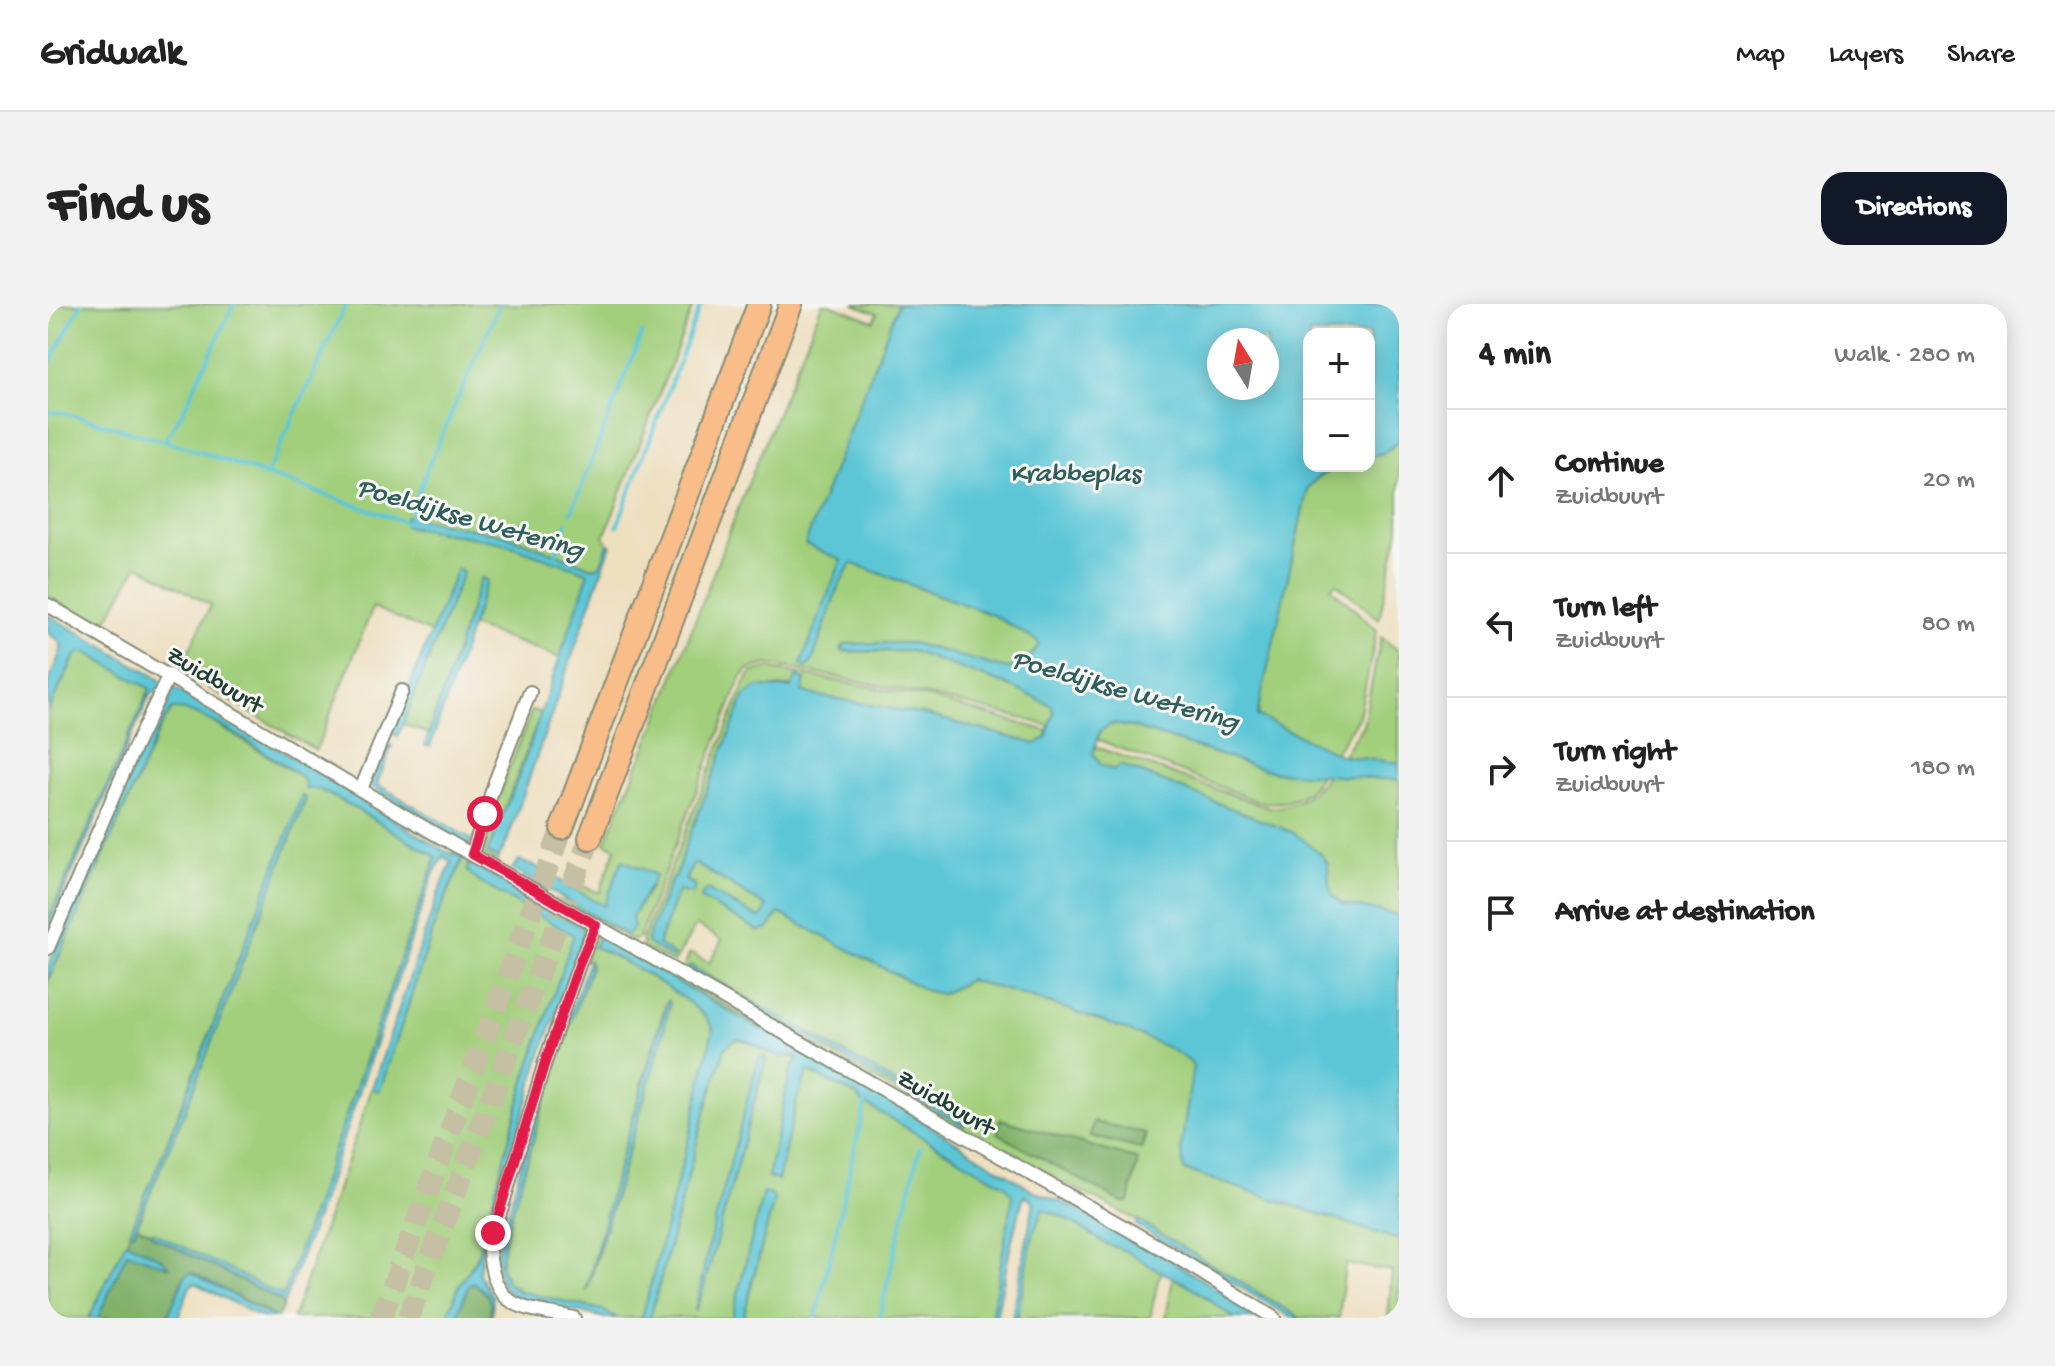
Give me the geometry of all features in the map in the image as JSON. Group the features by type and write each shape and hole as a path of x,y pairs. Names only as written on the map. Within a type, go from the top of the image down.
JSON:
{"highway":[{"path":"562,828 759,304"},
{"path":"590,838 791,304"}],"street":[{"name":"Zuidbuurt","path":"48,605 472,854 1173,1255 1274,1318"},
{"path":"48,948 169,675"},
{"path":"361,789 402,691"},
{"path":"472,854 495,782 530,692"},
{"path":"574,1318 516,1305 503,1298 494,1278 489,1250 545,1062 596,925"}],"green space":[{"path":"48,304 694,304 604,537 608,544 600,566 593,568 505,535 406,526 499,542 587,572 561,658 471,626 487,581 481,578 429,734 402,724 462,572 457,570 431,633 373,607 316,750 179,671 211,605 138,565 103,627 48,596"},
{"path":"822,304 830,304 874,321 877,313 854,304 898,304 806,544 841,559 812,662 838,587 851,563 993,615 1039,645 1031,656 1012,668 997,668 912,643 845,644 841,649 844,652 911,651 1005,684 1051,705 1053,718 1050,726 874,684 767,664 749,669 741,678 639,937 633,941 564,902 563,896 631,923 650,888 605,907 568,886 576,883 599,893 616,848 605,843"},
{"path":"1399,441 1399,530 1379,619 1336,583 1331,588 1377,630 1359,716 1335,753 1259,718 1258,707 1308,487 1329,472 1375,472 1375,456"},
{"path":"1381,637 1399,651 1399,763 1342,756 1363,725"},
{"path":"87,653 150,689 48,920 48,711 75,656"},
{"path":"767,668 929,698 1048,731 1046,738 1036,744 923,714 813,695 802,691 805,680 752,692 744,697 676,876 672,878 647,939 648,944 673,955 658,944 678,890 694,884 685,880 693,863 767,906 759,918 706,890 701,896 701,899 759,931 779,912 927,991 943,994 969,980 1089,1017 1156,1043 1180,1055 1193,1066 1184,1170 1399,1240 1399,1318 1388,1318 1392,1271 1345,1264 1339,1318 1300,1318 1137,1220 979,1140 683,968 690,953 709,963 722,940 696,925 674,963 643,948 642,940 752,672","holes":["691,966 965,1122 964,1126 689,969","1000,1119 1138,1160 1129,1202 998,1133","1094,1122 1146,1135 1141,1149 1090,1136"]},
{"path":"183,708 207,719 302,777 305,788 318,789 346,803 436,857 283,1297 137,1226 306,799 302,797 129,1239 89,1318 48,1318 48,981 161,726 172,709"},
{"path":"532,710 541,713 488,853 498,858 497,862 477,852"},
{"path":"1112,724 1132,727 1274,772 1321,774 1309,790 1294,799 1276,803 1257,801 1098,740 1100,731"},
{"path":"1096,747 1269,808 1303,799 1328,775 1399,780 1399,915 1363,909 1337,900 1328,880 1328,864 1293,833 1121,765 1114,770 1101,765 1093,753"},
{"path":"455,849 586,924 588,931 577,958 584,929 470,863 467,865 479,882 574,935 526,1077 477,1258 459,1286 447,1318 293,1318 372,1088 380,1089 438,915 463,859 453,853"},
{"path":"600,933 785,1038 636,959 603,938 594,947 679,996 707,1020 713,1030 692,1126 642,1318 617,1318 602,1310 522,1292 507,1282 500,1265 505,1237 549,1084 591,966 589,961 584,961 594,936","holes":["666,1002 670,1003 662,1038 587,1291 613,1186"]},
{"path":"739,1039 773,1055 798,1058 790,1072 768,1178 778,1180 797,1099 807,1071 858,1096 862,1102 1006,1186 1013,1196 991,1318 743,1318 774,1200 763,1194 732,1318 650,1318 725,1048 732,1040"},
{"path":"1000,1119 1138,1160 1129,1202 1123,1203 1010,1141 998,1132"},
{"path":"1094,1122 1145,1133 1141,1149 1090,1136"},
{"path":"1043,1209 1064,1217 1106,1244 1124,1250 1162,1272 1150,1318 1017,1318 1033,1234"},
{"path":"137,1226 281,1301 283,1306 277,1318 193,1273 182,1280 167,1318 98,1318 127,1251 169,1267 127,1241 130,1231 134,1233"},
{"path":"1173,1278 1190,1286 1235,1318 1166,1318"},
{"path":"475,1284 488,1298 490,1318 456,1318 469,1285"}],"water":[{"name":"Krabbeplas","path":"898,304 1399,304 1399,441 1375,455 1375,328 1303,328 1303,472 1328,472 1308,487 1257,716 1342,756 1399,763 1399,780 1274,772 1132,727 1112,724 1100,731 1093,753 1101,765 1114,770 1121,765 1294,833 1320,853 1328,864 1333,896 1343,904 1399,915 1399,1240 1184,1170 1181,1148 1193,1066 1180,1055 1125,1030 1052,1004 969,980 942,994 927,991 779,913 768,929 759,931 701,899 701,896 706,890 759,918 763,916 766,906 694,863 685,880 695,887 692,894 678,891 658,944 674,955 673,958 648,944 647,939 672,878 676,876 744,697 757,687 791,688 797,676 805,680 802,691 813,695 923,714 1036,744 1046,738 1054,713 1051,705 1005,684 911,651 842,651 845,644 912,643 1007,669 1027,662 1039,645 993,615 851,563 838,587 812,662 806,668 801,664 841,560 805,544"},
{"path":"406,516 505,535 593,568 600,566 608,544 611,545 506,844 498,858 487,853 521,771 588,575 587,572 499,542 406,526"},
{"path":"457,569 463,572 398,736 391,732"},
{"path":"481,578 487,580 430,747 425,745"},
{"path":"48,615 236,723 445,851 463,858 438,915 380,1090 377,1091 372,1088 438,894 452,862 443,856 433,875 283,1306 281,1300 151,1235 153,1232 283,1296 436,857 346,803 318,789 305,789 302,777 219,725 185,710 172,709 157,734 48,981 48,967 139,755 167,698 157,690 149,697 48,928 48,920 150,689 87,653 80,653 75,656 48,711 48,684 62,648 59,641 48,633"},
{"path":"386,744 392,746 377,784 472,840 469,845 369,785"},
{"path":"302,796 306,798 184,1113 133,1233 130,1231 169,1139"},
{"path":"519,860 532,864 604,906 622,860 656,875 632,917 634,928 627,935 512,869"},
{"path":"470,863 584,929 578,954 541,1054 482,1253 479,1273 493,1298 492,1318 489,1297 473,1283 469,1285 456,1318 447,1318 459,1286 477,1258 526,1077 573,937 479,882 467,871"},
{"path":"599,937 753,1025 844,1072 1036,1192 1124,1233 1264,1318 1235,1318 1190,1286 1124,1250 1106,1244 1064,1217 1043,1209 1033,1234 1017,1318 1012,1318 1034,1202 1024,1195 996,1318 991,1318 1013,1196 1006,1186 862,1102 858,1096 808,1071 797,1099 778,1180 768,1178 790,1072 798,1058 772,1054 751,1042 738,1039 725,1048 650,1318 642,1318 692,1126 713,1029 707,1019 679,995 594,947"},
{"path":"589,961 591,966 549,1084 505,1237 500,1265 507,1282 518,1291 602,1310 617,1318 536,1303 512,1294 500,1280 496,1257 540,1095"},
{"path":"690,966 965,1122 964,1126 688,969"},
{"path":"668,1000 670,1004 662,1038 586,1292 613,1186"},
{"path":"764,1056 766,1058 695,1311 709,1244 757,1064"},
{"path":"763,1193 772,1195 774,1199 743,1318 732,1318"},
{"path":"1137,1220 1300,1318 1292,1318 1136,1225"},
{"path":"126,1241 162,1259 169,1267 127,1252 98,1318 89,1318"},
{"path":"191,1272 275,1318 260,1317 195,1283 190,1286 178,1318 167,1318 185,1276"}],"waterway":[{"path":"48,367 81,304"},
{"path":"165,441 183,411 234,304"},
{"path":"266,476 346,304"},
{"path":"409,520 427,469 500,304"},
{"path":"617,526 701,304"},
{"path":"571,513 642,333"},
{"name":"Poeldijkse Wetering","path":"48,412 65,413 185,447 408,523"},
{"path":"555,558 567,523"},
{"path":"816,1318 865,1104"},
{"path":"879,1318 920,1147"}],"tunnel":[{"path":"381,1318 562,828"},
{"path":"408,1318 590,838"}],"route":[{"path":"485,814 472,854 596,925 545,1062 493,1233"}]}
